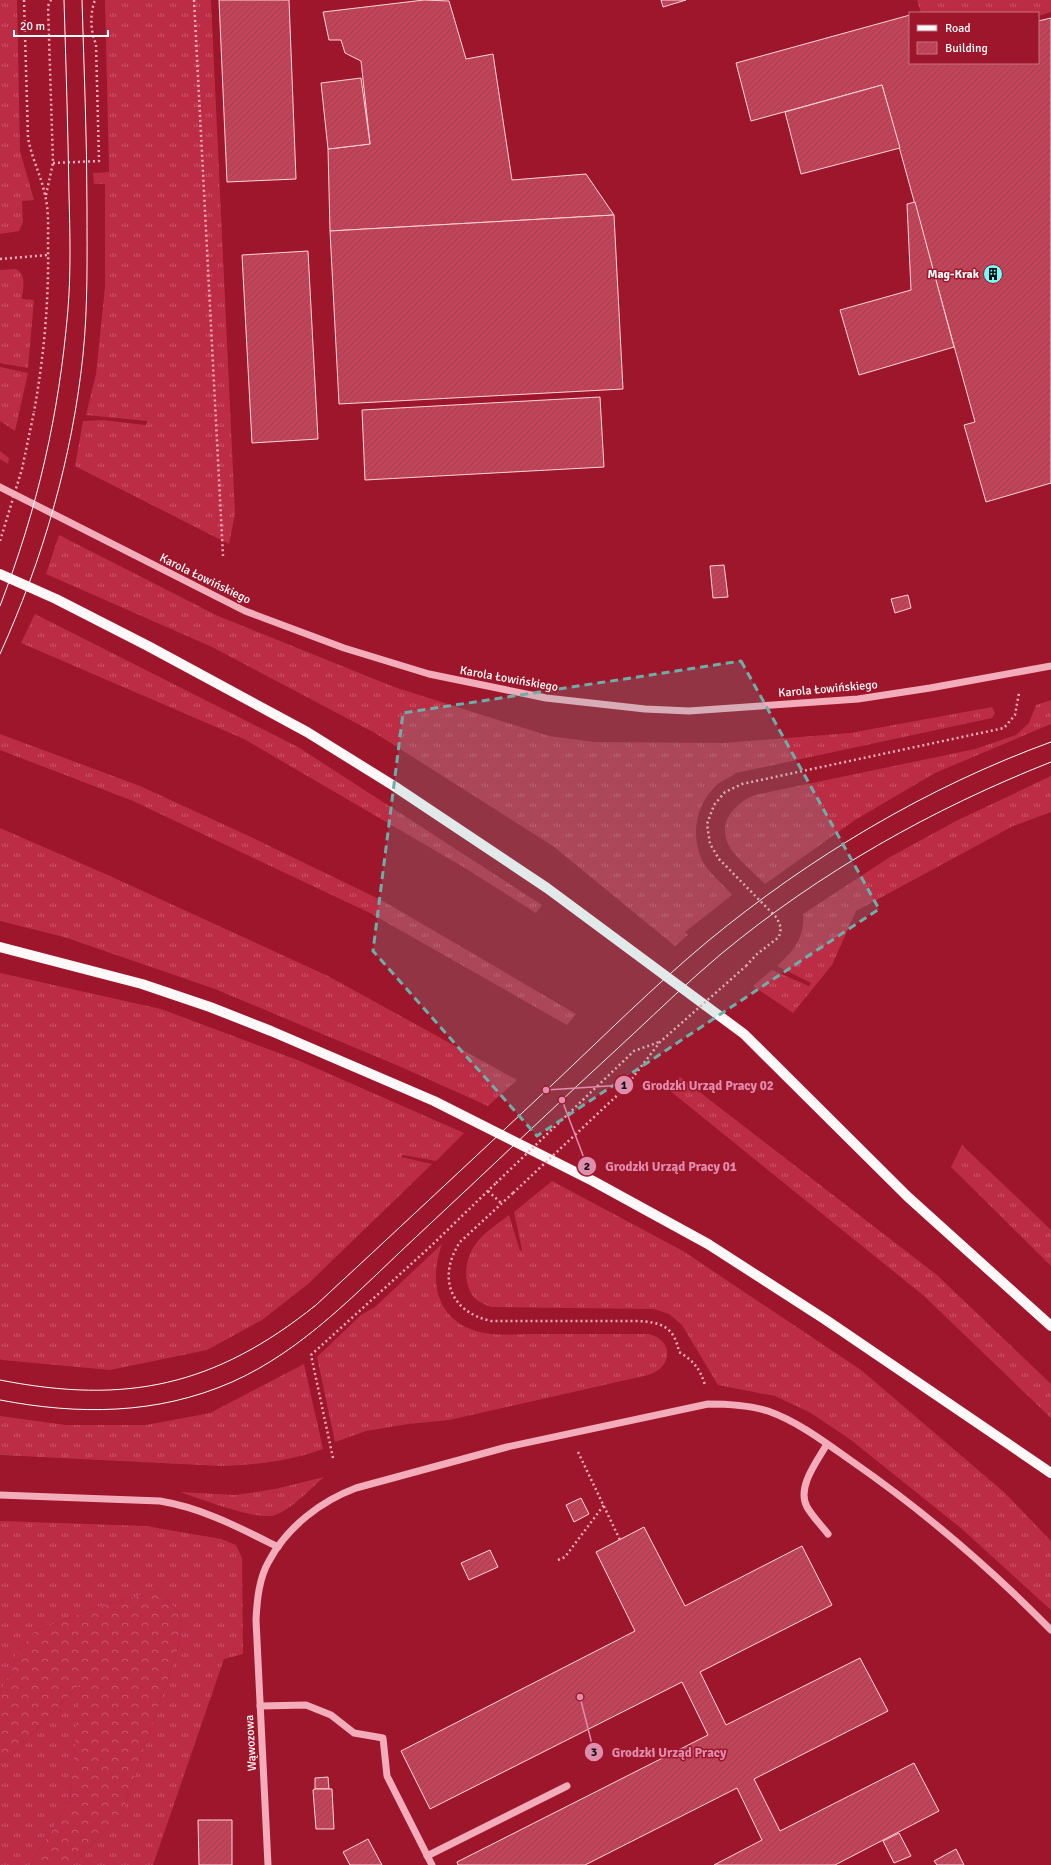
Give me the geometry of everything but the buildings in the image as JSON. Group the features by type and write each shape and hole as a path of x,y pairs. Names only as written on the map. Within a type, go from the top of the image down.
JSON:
{"main road":[{"path":"0,574 148,646 307,732 394,786 547,888 744,1034 908,1197 1051,1326"},
{"path":"0,947 142,984 210,1007 271,1031 441,1105 593,1181 708,1244 826,1320 1051,1473"}],"street":[{"name":"Karola Łowińskiego","path":"0,487 245,611 344,648 429,674 546,698 645,709 689,711 858,699 930,688 1051,666"},
{"name":"Wąwozowa","path":"268,1865 256,1620 263,1575 269,1561 278,1547 292,1530 318,1507 334,1496 356,1488 507,1447 708,1404 743,1405 767,1411 800,1426 888,1486 951,1536 990,1570 1051,1630"},
{"path":"827,1444 808,1478 804,1500 807,1507 828,1534"},
{"path":"0,1495 160,1501 176,1504 212,1515 278,1547"},
{"path":"260,1706 306,1705 331,1715 354,1733 382,1738 387,1776 432,1865"},
{"path":"428,1856 567,1786"}],"path":[{"path":"0,541 22,468 34,412 44,346 48,255 45,196 31,154 28,137 24,0"},
{"path":"45,196 53,163 48,6 51,0"},
{"path":"53,163 99,161 96,44 92,36 91,8 95,0"},
{"path":"194,0 223,556"},
{"path":"0,259 48,255"},
{"path":"679,1352 677,1340 672,1332 660,1323 643,1321 492,1321 478,1318 461,1306 454,1298 448,1276 449,1264 453,1252 460,1242 624,1088 660,1042 746,966 757,954 779,937 781,928 777,918 719,859 712,848 707,833 708,819 714,805 725,792 742,784 992,732"},
{"path":"333,1458 311,1356 488,1191 634,1051 660,1042"},
{"path":"488,1191 501,1203"},
{"path":"577,1450 620,1540"},
{"path":"558,1560 565,1557 604,1504"}],"highlighted area":[{"path":"741,661 879,909 537,1136 373,951 403,713"}],"green space":[{"path":"0,0 17,0 20,151 34,200 22,201 23,222 19,231 0,234"},
{"path":"105,0 211,0 235,514 229,544 75,466 83,421 102,420 146,425 147,421 86,415 96,374 105,287 105,184 94,184 93,173 109,172"},
{"path":"917,0 1051,0 1051,12 1039,16 1039,12 921,12"},
{"path":"16,269 23,278 22,299 34,300 28,368 0,363 0,270"},
{"path":"0,367 28,373 15,431 0,421"},
{"path":"0,451 9,458 8,464 0,459"},
{"path":"59,535 218,616 394,687 549,736 594,742 723,743 850,733 992,707 995,713 992,718 736,773 718,784 705,800 700,810 697,819 696,840 698,850 704,864 732,895 685,932 688,935 675,946 553,846 375,733 212,647 46,574"},
{"path":"35,614 298,747 542,905 536,913 465,868 244,739 21,643"},
{"path":"1051,700 1051,724 935,773 855,820 765,884 745,865 728,844 725,835 725,827 728,819 732,811 746,799 755,795 975,749 1016,735 1029,723 1036,705"},
{"path":"0,734 140,786 251,837 383,901 576,1014 567,1025 370,913 133,801 0,750"},
{"path":"1051,776 1051,812 1013,826 856,911 832,965 793,1013 753,986 772,970 809,986 811,983 777,966 789,955 800,937 803,914 890,857 956,821"},
{"path":"0,828 110,876 328,976 517,1080 488,1106 401,1067 215,989 64,937 0,921"},
{"path":"0,973 161,1009 300,1061 464,1133 436,1161 403,1155 401,1157 432,1164 308,1284 262,1320 207,1350 110,1370 2,1360 0,1359"},
{"path":"680,1077 937,1275 1051,1384 1051,1418 924,1296 669,1090"},
{"path":"962,1145 1051,1230 1051,1266 951,1167"},
{"path":"552,1181 683,1251 861,1370 1005,1493 1051,1541 1051,1610 962,1529 851,1440 811,1413 775,1396 718,1385 682,1325 669,1314 654,1309 491,1307 475,1298 468,1287 466,1273 468,1259 474,1247 485,1234 509,1215 520,1251 522,1250 514,1212"},
{"path":"442,1244 436,1269 438,1293 442,1304 449,1314 458,1322 470,1329 477,1332 502,1334 649,1334 657,1337 663,1342 667,1354 666,1361 656,1372 648,1375 449,1420 408,1424 366,1431 335,1442 317,1357 361,1315 375,1307"},
{"path":"304,1364 323,1449 298,1457 273,1462 221,1466 0,1455 0,1416 66,1425 146,1425 210,1413"},
{"path":"324,1477 288,1508 275,1515 267,1516 243,1512 180,1492 236,1495 275,1489"},
{"path":"0,1521 146,1526 221,1539 236,1545 242,1558 243,1654 224,1659 153,1865 72,1865 122,1813 177,1652 182,1617 160,1590 91,1609 34,1632 16,1654 13,1668 0,1693"},
{"path":"160,1590 182,1617 177,1652 122,1813 72,1865 30,1865 70,1802 80,1684 10,1757 0,1762 0,1693 13,1668 16,1654 34,1632 91,1609"},
{"path":"81,1683 70,1802 30,1865 0,1865 0,1762 10,1757"}],"tram line":[{"path":"0,606 25,533 45,460 53,423 64,348 69,295 70,252 64,0"},
{"path":"0,654 30,582 54,508 71,432 83,355 85,337 87,208 82,0"},
{"path":"0,1380 46,1387 89,1390 129,1389 168,1382 205,1371 242,1354 279,1333 316,1305 649,993 708,941 747,910 787,881 871,827 959,780 1051,742"},
{"path":"0,1400 29,1405 88,1410 146,1406 175,1401 204,1393 232,1382 258,1369 307,1336 352,1298 687,984 721,954 759,924 798,896 878,845 963,800 1051,762"}],"place":[{"name":"Mag-Krak","path":"993,274"},
{"name":"Grodzki Urząd Pracy 02","path":"546,1090"},
{"name":"Grodzki Urząd Pracy 01","path":"562,1100"},
{"name":"Grodzki Urząd Pracy","path":"580,1697"}]}
